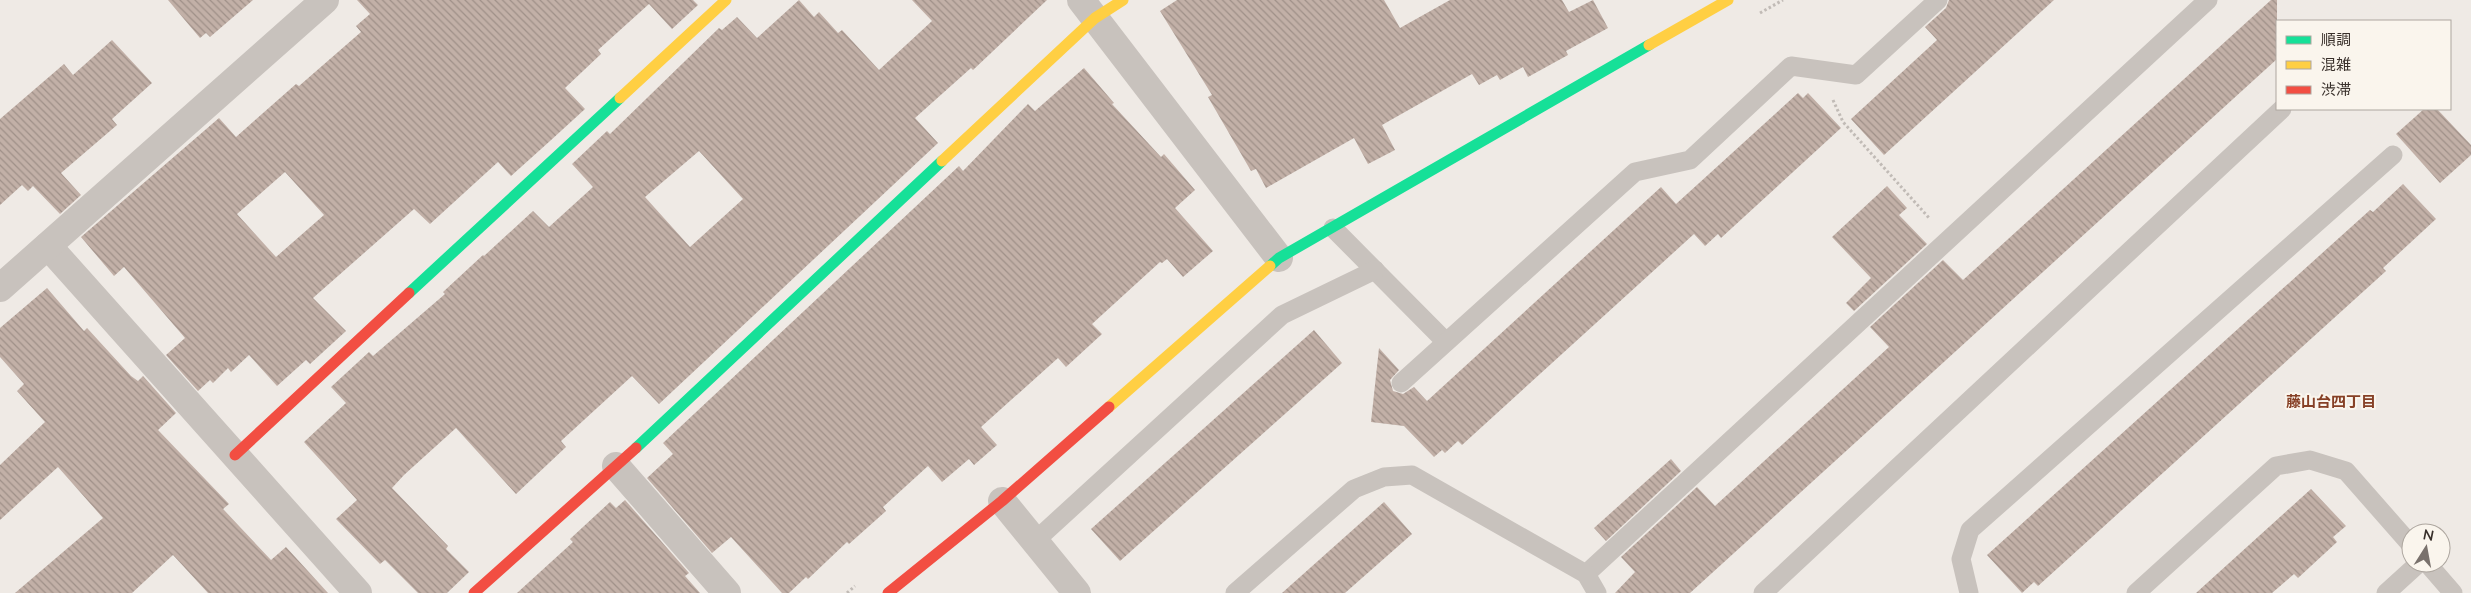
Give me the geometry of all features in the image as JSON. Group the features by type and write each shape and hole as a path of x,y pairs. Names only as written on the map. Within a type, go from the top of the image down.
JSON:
{"street":[{"path":"0,288 324,0"},
{"path":"235,455 726,0"},
{"path":"474,593 616,466 1088,9 1123,0"},
{"path":"888,593 1002,501 1279,258 1728,0"},
{"path":"1088,9 1279,258"},
{"path":"48,246 358,593"},
{"path":"616,466 727,593"},
{"path":"1002,501 1077,593"}],"lane":[{"path":"1402,383 1635,172 1690,160 1791,66 1856,75 1938,0"},
{"path":"1586,574 2208,0"},
{"path":"1763,593 2281,110"},
{"path":"1969,593 1961,559 1970,530 2393,155"},
{"path":"1333,228 1446,342"},
{"path":"1035,541 1282,315 1375,270"},
{"path":"2136,593 2276,466 2310,460 2346,471 2401,534"},
{"path":"1234,593 1354,489 1384,477 1412,475 1586,574 1597,593"},
{"path":"2386,593 2408,573"},
{"path":"2436,573 2453,593"}],"path":[{"path":"1820,70 1843,122 1949,239"}],"building":[{"path":"168,0 253,0 210,37 206,33 200,38"},
{"path":"357,0 693,0 698,5 672,29 649,4 598,50 601,54 565,88 585,109 511,176 498,162 430,224 414,209 313,298 346,331 310,364 306,360 277,386 249,355 231,372 228,368 213,383 210,380 198,391 166,355 185,338 124,267 114,276 81,237 219,118 236,137 296,84 299,86 361,32 356,26 370,14","holes":["285,172 324,215 276,257 237,214"]},
{"path":"799,0 814,17 819,12 838,33 842,30 879,70 932,21 912,0 1047,0 973,70 971,68 915,118 938,143 659,404 632,376 561,441 566,447 516,494 456,428 404,475 392,488 448,546 446,549 469,572 447,593 418,593 385,560 380,564 336,519 357,500 304,442 346,403 331,387 369,352 373,356 445,294 443,292 533,211 549,227 593,187 572,164 607,131 610,134 719,28 722,30 737,17 757,38","holes":["699,151 743,199 690,247 645,197"]},
{"path":"1177,0 1384,0 1400,28 1450,0 1562,0 1569,12 1593,0 1608,28 1566,51 1568,55 1528,77 1523,67 1500,80 1497,75 1479,85 1472,74 1382,125 1395,150 1368,164 1354,138 1266,188 1256,169 1251,171 1208,97 1212,95 1160,11"},
{"path":"1949,0 2054,0 1884,155 1851,119 1937,40 1925,27 1946,8"},
{"path":"2271,0 2277,0 2276,60 1690,593 1615,593 1635,572 1621,557 1697,487 1715,506 1889,347 1870,327 1943,260 1963,280"},
{"path":"112,40 152,83 112,119 117,125 61,173 81,195 60,214 33,186 28,191 22,185 0,205 0,119 64,64 73,75"},
{"path":"1084,68 1114,103 1112,104 1161,157 1164,154 1195,190 1175,208 1213,251 1183,277 1167,259 1162,263 1160,262 1092,324 1102,334 1066,367 1058,358 981,427 997,445 974,465 969,459 942,482 928,466 883,507 886,511 849,544 847,542 808,579 806,577 789,593 782,593 731,537 712,553 647,478 673,454 663,443 959,166 963,171 1028,104 1035,111"},
{"path":"1798,93 1803,98 1808,93 1841,128 1721,238 1718,234 1705,246 1694,234 1462,445 1458,441 1445,453 1442,450 1434,457 1404,426 1371,422 1379,348 1399,370 1390,380 1393,391 1403,394 1414,387 1427,401 1661,187 1676,204"},
{"path":"2423,110 2438,110 2471,145 2471,155 2440,183 2396,134"},
{"path":"2403,184 2436,219 2383,268 2386,271 2038,586 2034,582 2022,593 1987,555 2370,210 2373,212"},
{"path":"1887,186 1907,208 1899,215 1927,244 1854,311 1846,303 1871,278 1832,237"},
{"path":"47,288 84,331 87,328 131,376 138,381 143,376 176,413 158,430 229,504 223,509 271,560 286,547 328,593 208,593 173,555 132,593 15,593 103,518 58,467 0,520 0,465 45,422 17,391 24,384 0,357 0,328"},
{"path":"1314,330 1342,363 1120,561 1091,529"},
{"path":"1671,459 1681,471 1606,541 1594,528"},
{"path":"2311,489 2346,526 2333,537 2337,542 2298,578 2294,574 2272,593 2196,593"},
{"path":"625,500 689,573 685,576 700,593 517,593 573,542 570,539 610,502 616,508"},
{"path":"1384,502 1412,534 1345,593 1282,593"}],"traffic: fast":[{"path":"1270,266 1279,258 1649,45"},
{"path":"409,293 620,98"},
{"path":"636,448 942,161"}],"traffic: slow":[{"path":"620,98 726,0"},
{"path":"942,161 1095,18 1123,0"},
{"path":"1649,45 1728,0"},
{"path":"1109,407 1270,266"}],"traffic: jam":[{"path":"235,455 409,293"},
{"path":"888,593 1002,501 1109,407"},
{"path":"474,593 636,448"}],"district":[{"name":"藤山台四丁目","path":"2331,401"}]}
